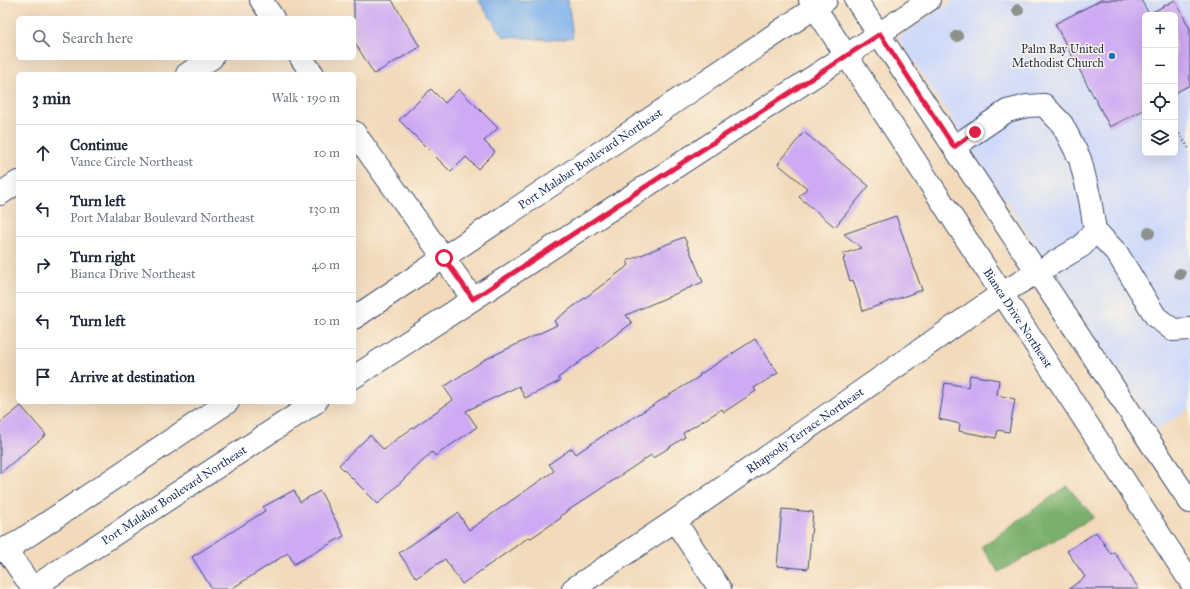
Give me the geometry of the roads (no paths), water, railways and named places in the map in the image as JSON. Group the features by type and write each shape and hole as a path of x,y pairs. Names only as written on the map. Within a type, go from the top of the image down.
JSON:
{"street":[{"path":"261,0 272,16"},
{"path":"856,0 1190,502"},
{"path":"356,376 880,34 929,0"},
{"name":"Bianca Drive Northeast","path":"817,2 847,55 1190,581"},
{"name":"Port Malabar Boulevard Northeast","path":"356,317 817,2"},
{"path":"190,72 209,60"},
{"path":"302,60 312,72"},
{"path":"954,147 1007,111 1027,106 1044,105 1062,124 1080,159 1090,199 1095,230 1117,253 1156,317 1173,330 1190,329"},
{"path":"356,135 473,299"},
{"path":"0,194 16,183"},
{"name":"Rhapsody Terrace Northeast","path":"573,589 675,521 1002,293 1082,246 1095,230"},
{"path":"33,589 3,550 17,543 225,404"},
{"name":"Port Malabar Boulevard Northeast","path":"33,589 313,404"},
{"path":"675,521 720,589"}],"water":[{"path":"478,0 568,0 573,37 559,40 504,37"}],"place":[{"name":"Palm Bay United Methodist Church","path":"1112,56"}]}
